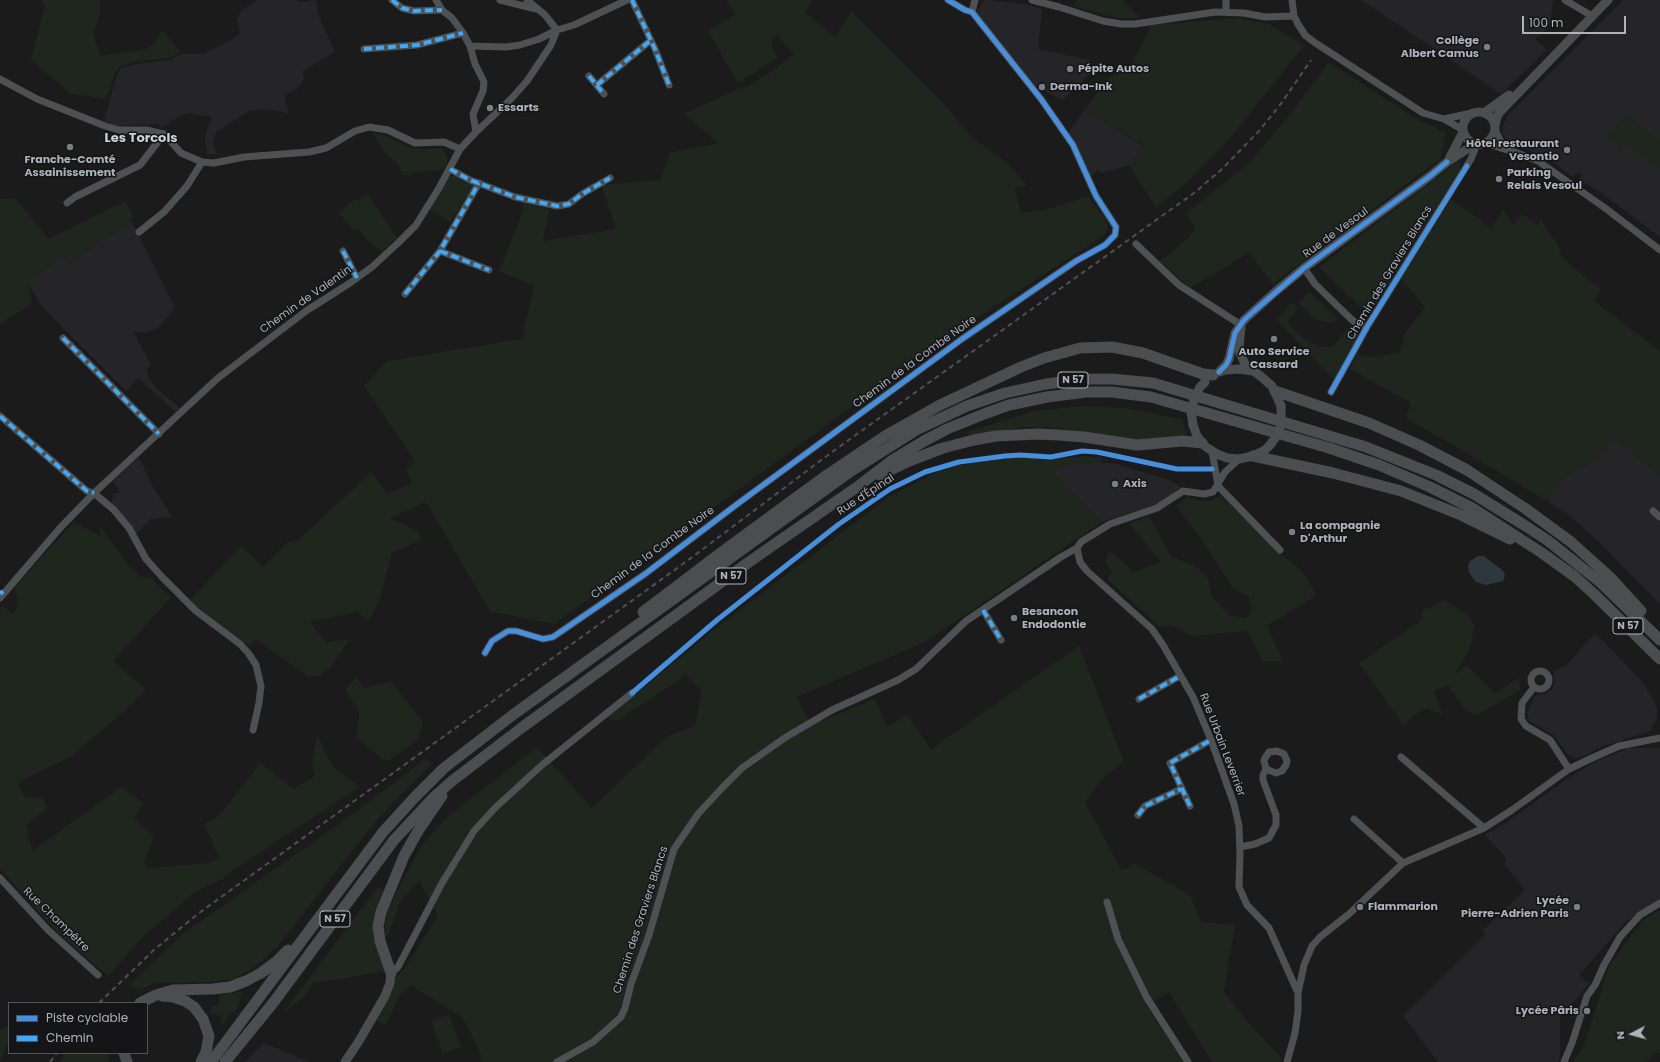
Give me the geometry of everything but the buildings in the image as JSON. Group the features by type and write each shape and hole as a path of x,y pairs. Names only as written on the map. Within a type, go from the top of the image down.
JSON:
{"highway":[{"path":"514,714 556,676 827,475 885,436 969,390 1044,358 1080,348 1097,347 1112,347 1143,353 1212,376"},
{"name":"N 57","path":"211,1062 365,855 405,807 444,768 514,714 827,488 906,436 955,411 992,397 1046,384 1085,379 1112,379 1153,383 1324,433 1366,447 1410,463 1474,494 1547,540 1611,591 1660,638"},
{"path":"1275,391 1363,421 1394,434 1467,470 1500,491 1547,524 1589,558 1640,608 1660,638"},
{"name":"N 57","path":"225,1062 273,1003 394,840 434,797 452,781 524,726 749,562 857,487 890,462 947,429 984,414 1035,399 1072,393 1112,392 1138,394 1329,448 1380,465 1474,509 1542,553 1574,576 1660,659"},
{"path":"857,487 909,461 933,451 996,436 1058,434 1137,445 1183,442 1202,443"},
{"path":"1253,456 1363,480 1427,500 1500,534 1594,594"},
{"path":"395,970 380,941 378,926 381,912 404,856 418,831 452,781"},
{"path":"142,1002 156,995 174,990 230,987 246,981 262,973 276,962 316,921"},
{"path":"156,995 173,997 185,1001 194,1007 203,1019 209,1036 206,1052 201,1062"}],"main road":[{"path":"1535,74 1497,116 1493,135 1479,143 1468,140 1463,131 1464,122 1472,114 1484,113 1502,102 1535,74 1583,28 1592,16 1608,0"},
{"path":"1484,113 1492,118 1495,128"},
{"name":"Rue de Vesoul","path":"1447,162 1463,131"},
{"name":"Rue de Vesoul","path":"1212,376 1228,362 1235,333 1244,320 1259,306 1304,268 1447,162 1479,143"},
{"path":"1241,325 1239,347 1240,353 1245,364 1264,378 1275,391 1281,406 1281,424 1278,434 1270,445 1253,456 1240,459 1227,458 1212,451 1202,443 1197,436 1193,425 1191,411 1194,400 1200,387 1212,376 1232,369 1253,371"},
{"path":"345,1062 359,1042 385,996 395,970"}],"street":[{"path":"392,0 402,8 414,11 442,10"},
{"path":"436,0 442,10 452,18 463,33 470,46 475,64 484,82 483,91 473,114 476,132"},
{"path":"500,0 537,9"},
{"path":"527,0 545,15 557,30"},
{"path":"470,46 506,47 520,45 539,39 557,30 574,25 627,0"},
{"path":"632,0 651,40 669,85"},
{"name":"Chemin de la Combe Noire","path":"485,653 492,641 508,631 516,631 543,639 553,637 645,574 740,502 962,339 1076,261 1105,245 1115,235 1116,227 1096,196 1073,145 1040,99 972,12 965,10 948,0"},
{"path":"972,12 975,0"},
{"path":"1032,0 1103,21 1121,24 1135,24 1226,12 1265,17 1294,16"},
{"path":"1226,0 1226,12"},
{"path":"1292,0 1294,16 1305,35 1314,42 1423,113 1444,119 1463,131"},
{"path":"1565,0 1592,16"},
{"name":"Chemin de Valentin","path":"1,594 60,528 94,493 218,378 306,311 372,267 416,225 450,169 460,149 527,81 551,45 557,30"},
{"path":"364,49 417,45 463,33"},
{"path":"597,85 651,40"},
{"path":"588,76 604,94"},
{"path":"0,79 37,99 105,126 119,130 146,130 164,134 181,153 202,162 214,163 244,158 309,152 326,148 355,131 368,127 388,130 415,143 427,144 444,142 460,149"},
{"path":"1444,119 1472,114"},
{"path":"1495,128 1501,142 1512,151"},
{"path":"67,203 75,197 140,165 164,134"},
{"path":"1479,143 1512,151 1538,161 1660,250"},
{"name":"Chemin des Graviers Blancs","path":"1331,392 1367,327 1467,166 1479,143"},
{"path":"1456,156 1461,157 1467,166"},
{"path":"139,232 164,212 187,186 202,162"},
{"path":"450,169 479,184 514,197 557,206 569,204 582,194 610,178"},
{"path":"405,294 440,250 479,184"},
{"path":"1136,244 1179,285 1241,325"},
{"path":"440,250 489,270"},
{"path":"343,251 357,278"},
{"name":"Rue de Vesoul","path":"1304,268 1315,284 1351,319 1357,324 1367,327"},
{"path":"63,338 159,434"},
{"path":"0,416 86,491 94,493 114,510 129,528 146,559 162,578 196,611 240,644 249,654 256,665 260,686 259,703 253,730"},
{"path":"1212,451 1218,486 1280,550"},
{"path":"1077,548 1081,542 1110,524 1157,508 1183,492 1210,494 1218,486 1225,472 1240,459"},
{"path":"1653,511 1660,517"},
{"name":"Chemin des Graviers Blancs","path":"557,1062 598,1038 621,1017 625,1008 630,984 649,936 674,849 698,814 742,768 762,753 832,710 876,691 916,669 954,632 983,610 1061,557 1077,548"},
{"name":"Rue Urbain Leverrier","path":"1077,548 1080,562 1087,571 1152,629 1164,645 1192,697 1211,740 1234,804 1239,826 1239,887 1247,905 1270,928 1298,993 1298,1010 1295,1033 1287,1062"},
{"path":"983,610 1001,640"},
{"path":"1139,699 1180,676"},
{"path":"1534,688 1522,703 1521,720 1526,726 1550,740 1569,769"},
{"path":"395,970 442,883 474,831 495,808 542,765 632,693"},
{"path":"1298,993 1304,965 1312,946 1320,937 1349,914 1403,863 1484,828 1569,769 1619,746 1660,738 1660,733"},
{"path":"1190,806 1170,763 1211,740"},
{"path":"1401,757 1484,828"},
{"path":"1240,847 1255,844 1269,838 1276,825 1276,815 1263,775 1266,769"},
{"path":"1138,815 1145,806 1181,789"},
{"path":"1354,819 1403,863"},
{"name":"Rue Champêtre","path":"0,878 48,930 98,976"},
{"path":"1107,902 1118,939 1148,998 1188,1062"},
{"path":"1564,1062 1587,996 1595,985 1604,964 1620,937 1640,915 1660,903"}],"shaded area":[{"path":"41,0 100,0 100,16 94,32 96,44 101,56 146,49 154,44 162,30 181,52 168,58 135,62 121,66 115,73 107,99 71,94 31,60 45,5"},
{"path":"256,0 296,0 299,2 316,0 319,17 335,52 302,72 305,78 297,89 285,95 289,113 262,109 248,112 216,132 213,144 217,154 207,154 205,136 212,117 189,113 180,115 162,128 157,124 116,126 104,122 117,74 122,68 136,64 169,60 182,54 203,54 236,37 240,32 237,20 241,11"},
{"path":"726,0 813,0 805,12 835,37 851,11 946,106 972,138 1005,161 1027,185 1015,188 1020,213 1044,210 1088,196 1106,220 1108,229 1103,236 945,339 554,624 490,611 426,502 390,518 419,532 420,541 392,552 380,599 369,620 357,612 310,622 326,642 350,639 330,668 319,676 308,676 255,639 250,646 212,621 188,602 241,546 263,567 289,541 294,544 371,472 387,493 412,484 406,468 415,462 364,386 387,361 522,339 534,286 499,271 520,219 524,203 549,209 543,241 616,229 601,185 660,180 670,153 718,143 684,114 737,89 748,87 771,72 794,54 777,35 772,41 772,45 777,58 738,83 708,31 736,14"},
{"path":"984,0 1025,4 1042,9 1038,49 1090,60 1090,74 1062,100 1034,85 976,13"},
{"path":"1077,0 1122,0 1139,16 1138,18 1118,18 1098,13 1074,6"},
{"name":"Collège Albert Camus","path":"1361,0 1552,0 1550,24 1548,28 1535,39 1547,50 1501,94"},
{"path":"1623,0 1660,0 1660,237 1607,197 1579,179 1582,175 1578,172 1573,177 1549,159 1508,141 1503,135 1503,126 1508,115"},
{"path":"1236,18 1269,24 1304,46 1228,141 1186,183 1156,208 1129,165 1144,145 1088,113 1085,109 1109,78 1131,65 1152,25"},
{"path":"1329,62 1420,121 1446,133 1440,159 1273,284 1249,253 1190,288 1160,261 1187,239 1195,228 1186,213 1249,163 1291,113"},
{"path":"1085,109 1088,113 1144,146 1129,165 1103,173 1097,170 1091,177 1068,133"},
{"path":"1626,114 1660,141 1660,169 1626,144 1620,149 1607,137"},
{"path":"373,133 383,135 413,149 442,149 447,156 447,163 443,170 414,172 410,175 403,175 397,163 385,153"},
{"path":"1457,162 1460,163 1460,169 1369,315 1319,267"},
{"path":"455,174 474,185 450,222 429,209 450,176"},
{"path":"368,195 397,237 382,252 366,239 358,228 355,230 353,229 339,213 353,201"},
{"path":"15,198 49,239 125,201 134,217 120,230 111,234 68,263 62,256 28,283 32,303 0,324 0,199"},
{"path":"1451,199 1491,228 1503,210 1513,225 1522,214 1537,225 1541,220 1561,251 1559,253 1572,267 1601,289 1594,301 1660,351 1660,475 1615,438 1595,460 1564,476 1547,501 1406,418 1411,403 1350,369 1357,354 1374,358 1399,352 1406,332 1425,307 1401,279"},
{"path":"131,220 175,308 158,328 144,333 133,331 151,365 147,369 149,379 159,391 180,408 176,412 138,378 126,391 40,304 28,283 31,260 63,256 69,263 111,234 120,230"},
{"path":"1309,292 1337,318 1336,321 1330,323 1316,320 1299,303"},
{"path":"1294,303 1297,307 1295,313 1288,321 1289,325 1307,341 1322,347 1333,347 1349,327 1356,332 1358,330 1360,333 1334,380 1277,320 1289,305"},
{"path":"1083,406 1126,408 1182,419 1187,435 1143,441 1059,428 1025,427 968,436 967,432 1034,411"},
{"path":"1615,438 1660,475 1660,604 1603,546 1569,515 1547,501 1564,476 1595,460"},
{"path":"1084,456 1104,458 1099,463 1061,466 1055,474 1102,522 925,642 797,697 811,725 875,699 887,727 907,715 931,749 1079,646 1124,762 1104,777 1085,802 1122,871 1134,863 1191,896 1201,922 1235,925 1224,992 1252,1027 1282,1058 1280,1062 1212,1062 1169,992 1147,1006 1184,1062 480,1062 482,1058 463,1018 411,985 400,994 386,1026 376,1020 393,979 405,968 438,915 419,881 400,902 386,940 384,929 388,909 421,846 447,817 537,747 592,808 666,737 695,726 702,692 686,675 616,721 606,718 720,625 890,496 937,472 959,465 1015,457 1058,459"},
{"path":"139,457 152,485 172,517 151,519 134,536 112,504 113,494 120,492 113,481"},
{"path":"1086,463 1112,463 1169,480 1181,487 1161,504 1102,522 1055,474 1061,466"},
{"path":"1220,496 1229,503 1276,550 1302,571 1317,595 1267,626 1283,661 1262,661 1248,631 1192,636 1172,625 1160,627 1107,579 1112,572 1105,561 1109,552 1114,554 1134,572 1161,562 1129,524 1149,516 1171,556 1193,565 1207,576 1212,596 1229,615 1246,618 1251,612 1249,597 1233,588 1201,539 1176,506 1187,497 1201,501 1212,500"},
{"path":"74,522 101,536 99,525 129,566 141,577 149,577 171,597 113,661 146,689 121,714 72,756 21,781 17,785 26,797 43,798 47,809 26,825 32,851 121,787 144,803 134,818 154,837 144,862 149,868 208,863 219,858 204,824 220,815 260,763 294,789 315,776 312,763 317,735 332,766 360,787 222,879 195,892 145,935 108,976 58,933 0,869 0,608 2,606 13,614 18,605 15,587"},
{"path":"1478,556 1484,556 1503,571 1505,575 1503,581 1486,585 1476,582 1469,573 1468,566 1470,561"},
{"path":"1445,600 1469,616 1474,625 1470,649 1455,674 1467,665 1495,694 1518,677 1521,690 1476,715 1466,711 1448,685 1434,691 1443,715 1426,708 1412,716 1405,725 1399,719 1359,663 1423,619 1422,610"},
{"path":"1595,633 1641,680 1653,699 1657,709 1657,719 1655,720 1656,721 1650,731 1604,746 1579,758 1574,758 1567,754 1554,735 1529,721 1527,712 1537,695 1545,694 1553,688 1555,683 1554,672 1568,664"},
{"path":"356,677 364,688 391,681 423,722 418,740 386,762 357,738 359,710 345,690"},
{"name":"Lycée Pierre-Adrien Paris","path":"1628,748 1660,748 1660,899 1626,922 1579,975 1589,984 1560,1017 1559,1062 1438,1062 1403,1016 1485,935 1482,931 1525,890 1505,865 1506,858 1485,835 1506,823 1564,781 1591,764"},
{"path":"425,759 433,762 394,801 368,831 277,947 253,968 234,979 207,982 156,983 138,990 129,985 184,933 346,819"},
{"path":"378,887 384,889 375,920 373,935 387,971 314,983 303,998 282,1014"},
{"path":"1660,910 1660,1054 1656,1052 1646,1062 1573,1062 1585,1043 1609,966 1642,921"},
{"path":"243,991 237,1009 228,1015 225,1025 221,1023 222,1016 211,1013 212,1006 219,1006 219,996"},
{"path":"449,1014 461,1047 443,1054 431,1021"},
{"path":"8,1027 8,1044 0,1062 0,1031"},
{"path":"264,1043 309,1062 245,1062"},
{"path":"64,1054 108,1054 109,1062 60,1062"}],"railway":[{"path":"100,1002 155,949 199,913 687,561 832,452 1194,193 1221,170 1259,131 1280,105 1311,60"},
{"path":"50,1062 56,1054"}],"marked path":[{"path":"392,0 402,8 414,11 442,10"},
{"path":"632,0 655,49 669,85"},
{"path":"364,49 417,45 463,33"},
{"path":"597,85 651,40"},
{"path":"589,76 604,94"},
{"path":"450,169 470,180 515,197 557,206 569,204 582,194 610,178"},
{"path":"405,294 440,251 479,183"},
{"path":"343,251 357,278"},
{"path":"440,251 489,270"},
{"path":"63,338 159,434"},
{"path":"0,416 87,491 94,493"},
{"path":"0,591 3,594"},
{"path":"983,610 1001,640"},
{"path":"1139,699 1180,676"},
{"path":"1190,806 1170,763 1211,740"},
{"path":"1138,815 1145,806 1181,789"}],"cycle path":[{"path":"485,653 492,641 508,631 516,631 543,639 553,637 645,574 740,502 962,339 1076,261 1105,245 1115,235 1116,227 1096,196 1073,145 1041,99 972,12 965,10 948,0"},
{"path":"1219,372 1226,365 1229,359 1235,333 1244,320 1304,268 1447,162"},
{"path":"1331,392 1367,327 1467,166"},
{"name":"Rue d'Épinal","path":"632,693 717,620 839,524 890,489 925,472 959,462 1020,455 1051,457 1082,451 1097,452 1177,469 1212,469"}],"place":[{"name":"Collège Albert Camus","path":"1487,47"},
{"name":"Pépite Autos","path":"1070,69"},
{"name":"Derma-Ink","path":"1042,87"},
{"name":"Essarts","path":"490,108"},
{"name":"Franche-Comté Assainissement","path":"70,147"},
{"name":"Hôtel restaurant Vesontio","path":"1567,150"},
{"name":"Parking Relais Vesoul","path":"1499,179"},
{"name":"Auto Service Cassard","path":"1274,339"},
{"name":"Axis","path":"1115,484"},
{"name":"La compagnie D'Arthur","path":"1292,532"},
{"name":"Besancon Endodontie","path":"1014,618"},
{"name":"Flammarion","path":"1360,907"},
{"name":"Lycée Pierre-Adrien Paris","path":"1577,907"},
{"name":"Lycée Pâris","path":"1587,1011"}],"district":[{"name":"Les Torcols","path":"141,139"}]}
